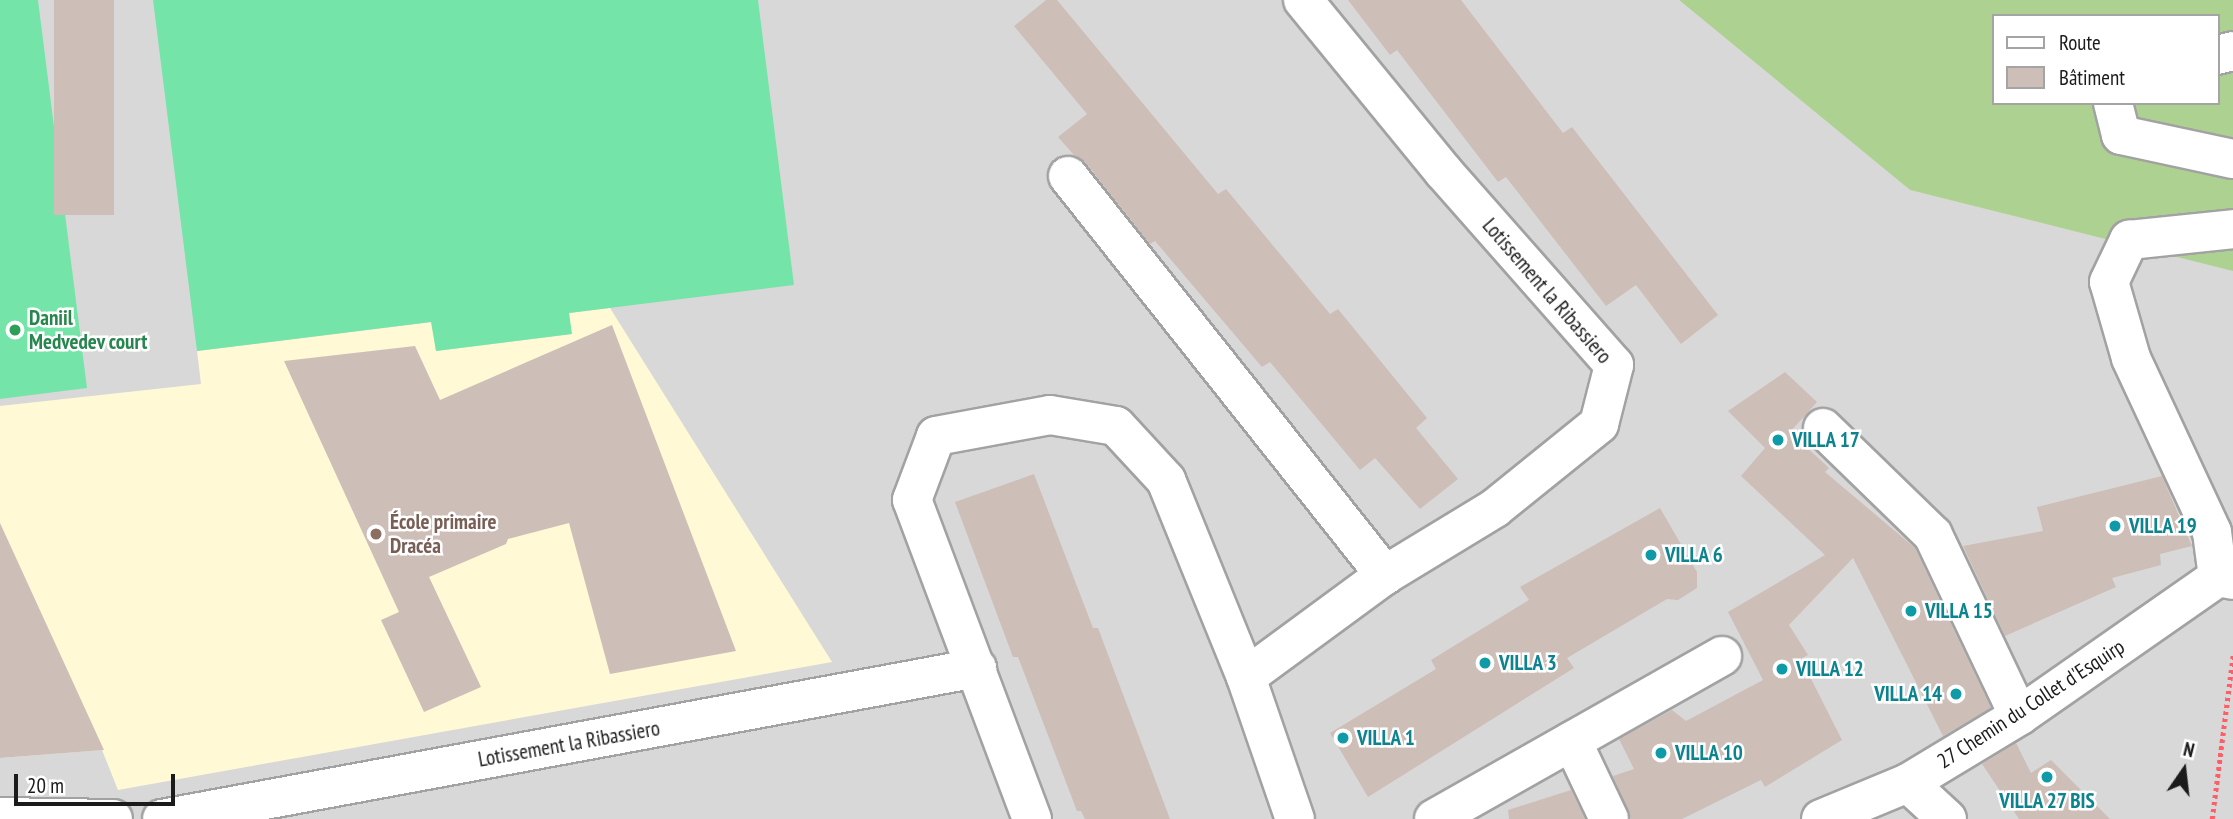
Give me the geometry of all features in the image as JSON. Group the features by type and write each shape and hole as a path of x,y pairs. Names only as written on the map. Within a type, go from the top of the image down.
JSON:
{"street":[{"name":"Lotissement la Ribassiero","path":"1246,677 1385,575 1495,508 1599,424 1615,365 1443,171 1303,0"},
{"path":"2114,105 2121,135 2233,159"},
{"path":"1068,176 1385,575"},
{"path":"2225,579 2212,532 2131,358 2109,282 2129,240 2233,229"},
{"path":"1032,819 912,500 936,436 1050,415 1116,426 1166,480 1246,677 1295,819"},
{"path":"1824,428 1933,535 2019,716"},
{"name":"27 Chemin du Collet d'Esquirp","path":"1845,814 1908,783 2019,716 2225,579"},
{"path":"1433,819 1722,656"},
{"name":"Lotissement la Ribassiero","path":"162,819 976,668"},
{"path":"1572,741 1609,819"},
{"path":"1908,783 1947,819"},
{"path":"5,817 113,819"}],"path":[{"path":"2213,819 2233,655"}],"shaded area":[{"path":"0,0 1679,0 1910,190 2233,270 2233,819 0,819"},
{"name":"École primaire Dracéa","path":"610,308 832,662 118,790 102,750 0,758 0,406 201,384 197,351 432,322 436,351 571,334 569,313"}],"green space":[{"path":"0,0 38,0 87,388 0,399"},
{"path":"153,0 758,0 794,285 569,313 572,334 436,351 431,322 197,351"},
{"path":"1679,0 2233,0 2233,271 1910,190"}],"building":[{"path":"54,0 114,0 114,215 54,215"},
{"path":"1046,0 1057,0 1218,194 1226,189 1330,314 1338,309 1427,418 1416,428 1458,479 1420,509 1375,458 1360,470 1270,362 1262,367 1155,241 1150,244 1085,162 1074,155 1058,137 1087,114 1014,26"},
{"path":"1348,0 1461,0 1563,133 1572,127 1718,315 1681,344 1636,285 1606,306 1506,177 1498,182 1397,50 1390,55"},
{"path":"612,325 736,651 610,674 569,523 508,539 506,544 429,577 481,687 424,712 381,620 399,612 284,361 415,346 440,400"},
{"path":"1785,372 1817,402 1790,432 1829,468 1825,472 1915,548 1991,708 1943,736 1853,558 1789,625 1808,655 1801,659 1842,740 1765,787 1761,780 1682,819 1631,819 1613,776 1634,769 1619,739 1672,710 1686,721 1763,680 1728,612 1825,555 1741,476 1765,448 1728,411"},
{"path":"1034,474 1093,628 1098,628 1170,819 1085,819 1081,811 1077,811 1018,657 1013,657 955,502"},
{"path":"2162,476 2192,546 2160,554 2161,565 2112,578 2116,587 2005,636 1963,546 2043,531 2037,507"},
{"path":"1660,508 1697,572 1697,588 1678,600 1667,599 1567,658 1574,668 1368,797 1330,733 1436,669 1431,660 1529,600 1520,587"},
{"path":"0,523 104,750 0,758"},
{"name":"VILLA 27 BIS","path":"2016,743 2031,773 2051,760 2110,819 2019,819 1982,764"},
{"path":"1571,790 1585,819 1509,819 1508,810"}],"place":[{"name":"Daniil Medvedev court","path":"15,330"},
{"name":"VILLA 17","path":"1778,440"},
{"name":"VILLA 19","path":"2115,526"},
{"name":"École primaire Dracéa","path":"376,534"},
{"name":"VILLA 6","path":"1651,555"},
{"name":"VILLA 15","path":"1911,611"},
{"name":"VILLA 3","path":"1485,663"},
{"name":"VILLA 12","path":"1782,669"},
{"name":"VILLA 14","path":"1956,694"},
{"name":"VILLA 1","path":"1343,738"},
{"name":"VILLA 10","path":"1661,753"},
{"name":"VILLA 27 BIS","path":"2047,777"}]}
